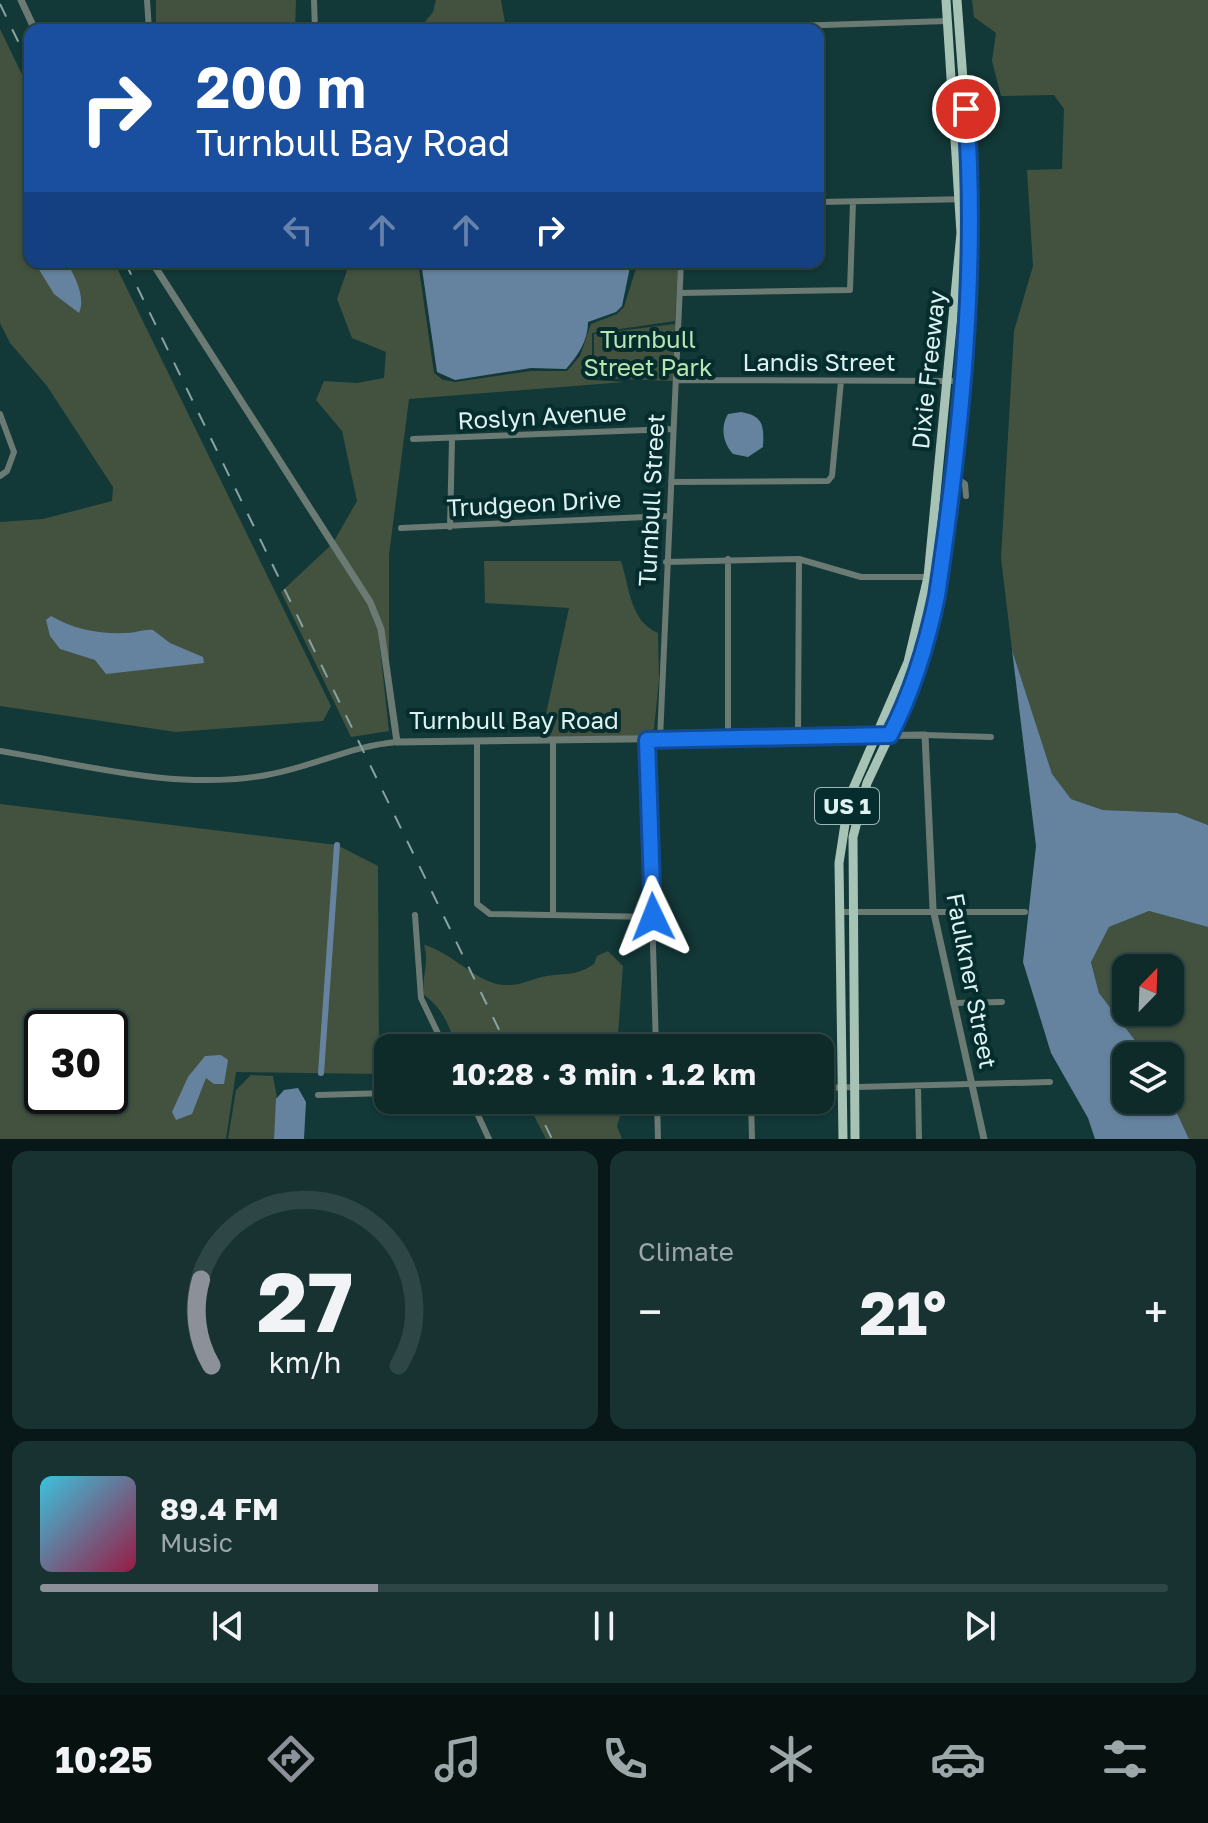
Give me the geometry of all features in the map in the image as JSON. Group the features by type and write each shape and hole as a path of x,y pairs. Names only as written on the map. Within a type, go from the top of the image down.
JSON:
{"main road":[{"name":"Dixie Freeway","path":"877,735 908,662 928,577 958,287 960,200 946,0"},
{"name":"Dixie Freeway","path":"890,735 923,656 940,577 970,288 972,199 957,0"},
{"name":"US 1","path":"843,1139 839,863 845,815 854,783 877,735"},
{"name":"US 1","path":"855,1139 852,852 857,817 871,773 890,735"}],"street":[{"path":"21,0 32,24"},
{"path":"147,0 149,24"},
{"path":"314,0 315,24"},
{"path":"824,25 959,21"},
{"path":"824,202 972,199"},
{"path":"680,293 850,290 853,202"},
{"name":"Turnbull Bay Road","path":"156,268 370,602 381,629 397,742 925,735"},
{"name":"Turnbull Street","path":"660,739 681,268"},
{"name":"Landis Street","path":"676,380 961,381"},
{"path":"671,482 828,481 832,476 841,381"},
{"path":"0,414 14,452 7,471 0,476"},
{"name":"Roslyn Avenue","path":"413,439 673,429"},
{"path":"450,527 452,439"},
{"path":"951,474 965,484 966,496"},
{"name":"Trudgeon Drive","path":"401,528 668,516"},
{"path":"728,559 728,738"},
{"path":"798,737 799,559"},
{"path":"666,562 799,559 861,577 940,577"},
{"path":"925,735 991,737"},
{"name":"Faulkner Street","path":"925,735 933,909 984,1139"},
{"path":"553,740 553,913"},
{"path":"647,740 656,1034"},
{"path":"0,751 176,778 238,779 302,768 360,745 397,742"},
{"path":"477,742 477,904 482,911 490,914 653,917"},
{"path":"840,912 933,909 1025,912"},
{"path":"415,915 421,998 438,1034"},
{"path":"953,1003 1002,1002"},
{"path":"834,1087 1050,1082"},
{"path":"918,1087 919,1139"},
{"path":"318,1095 374,1093"},
{"path":"477,1114 489,1139"},
{"path":"657,1114 658,1139"},
{"path":"751,1114 752,1139"}],"green space":[{"path":"156,0 296,0 295,24 156,24"},
{"path":"436,0 501,0 505,24 423,24 433,12"},
{"path":"972,0 1208,0 1208,825 1177,813 1103,810 1071,799 1052,775 1012,650 1001,558 1014,331 1033,266 1027,170 1062,169 1064,109 1054,95 1001,96 992,61 996,33 974,17"},
{"path":"0,29 24,79 24,268 117,268 331,706 323,721 176,732 0,706 0,522 43,519 112,501 113,487 47,386 10,343 0,323"},
{"path":"348,268 419,268 434,373 443,380 455,382 531,371 567,371 580,356 591,324 617,314 624,307 636,268 678,268 675,321 592,333 592,380 625,382 409,399 389,555 389,662 384,627 334,541 357,501 342,431 316,400 324,381 357,383 384,378 386,352 352,338 337,299"},
{"name":"Turnbull Street Park","path":"675,324 673,381 594,378 594,334"},
{"path":"330,546 367,604 378,630 389,731 351,737 281,592"},
{"path":"484,561 621,561 636,612 649,628 658,633 659,680 654,729 642,736 541,737 569,608 485,603"},
{"path":"0,804 337,845 378,866 379,1034 374,1034 374,1074 236,1072 226,1139 0,1139"},
{"path":"1149,911 1208,927 1208,1139 1189,1139 1177,1114 1184,1114 1184,1042 1136,1042 1124,1026 1184,1026 1184,954 1112,954 1112,1010 1099,993 1091,961 1109,927"},
{"path":"424,945 445,954 487,981 509,985 582,971 594,964 597,956 608,951 623,966 618,1034 452,1034 445,1018 424,995"},
{"path":"251,1075 273,1076 277,1098 274,1139 228,1139 236,1090"},
{"path":"533,1114 621,1114 617,1126 622,1139 546,1139"}],"water":[{"path":"38,268 69,268 80,294 79,313 54,294"},
{"path":"422,268 630,268 622,306 616,312 588,322 582,347 566,369 531,368 455,380 437,372"},
{"path":"741,412 754,416 763,428 763,447 748,457 733,454 724,435 728,414"},
{"path":"51,616 69,625 97,632 153,630 170,643 203,657 204,663 106,674 95,660 60,649 50,636 46,620"},
{"path":"1012,650 1052,774 1071,799 1103,810 1177,813 1208,825 1208,927 1149,911 1109,927 1091,962 1099,993 1112,1010 1112,1026 1124,1026 1136,1042 1112,1042 1112,1114 1177,1114 1189,1139 1095,1139 1088,1118 1051,1053 1023,962 1036,846"},
{"path":"221,1055 228,1060 224,1084 214,1084 206,1078 192,1114 176,1120 172,1112 188,1077 205,1056"},
{"path":"298,1088 306,1102 304,1139 274,1139 276,1099 284,1090"}],"waterway":[{"path":"321,1073 337,845"}],"railway":[{"path":"0,4 24,54"},
{"path":"128,268 501,1034"},
{"path":"540,1114 552,1139"}],"route":[{"path":"653,917 647,740 890,735 904,707 926,644 943,556 973,235 966,109"}]}
